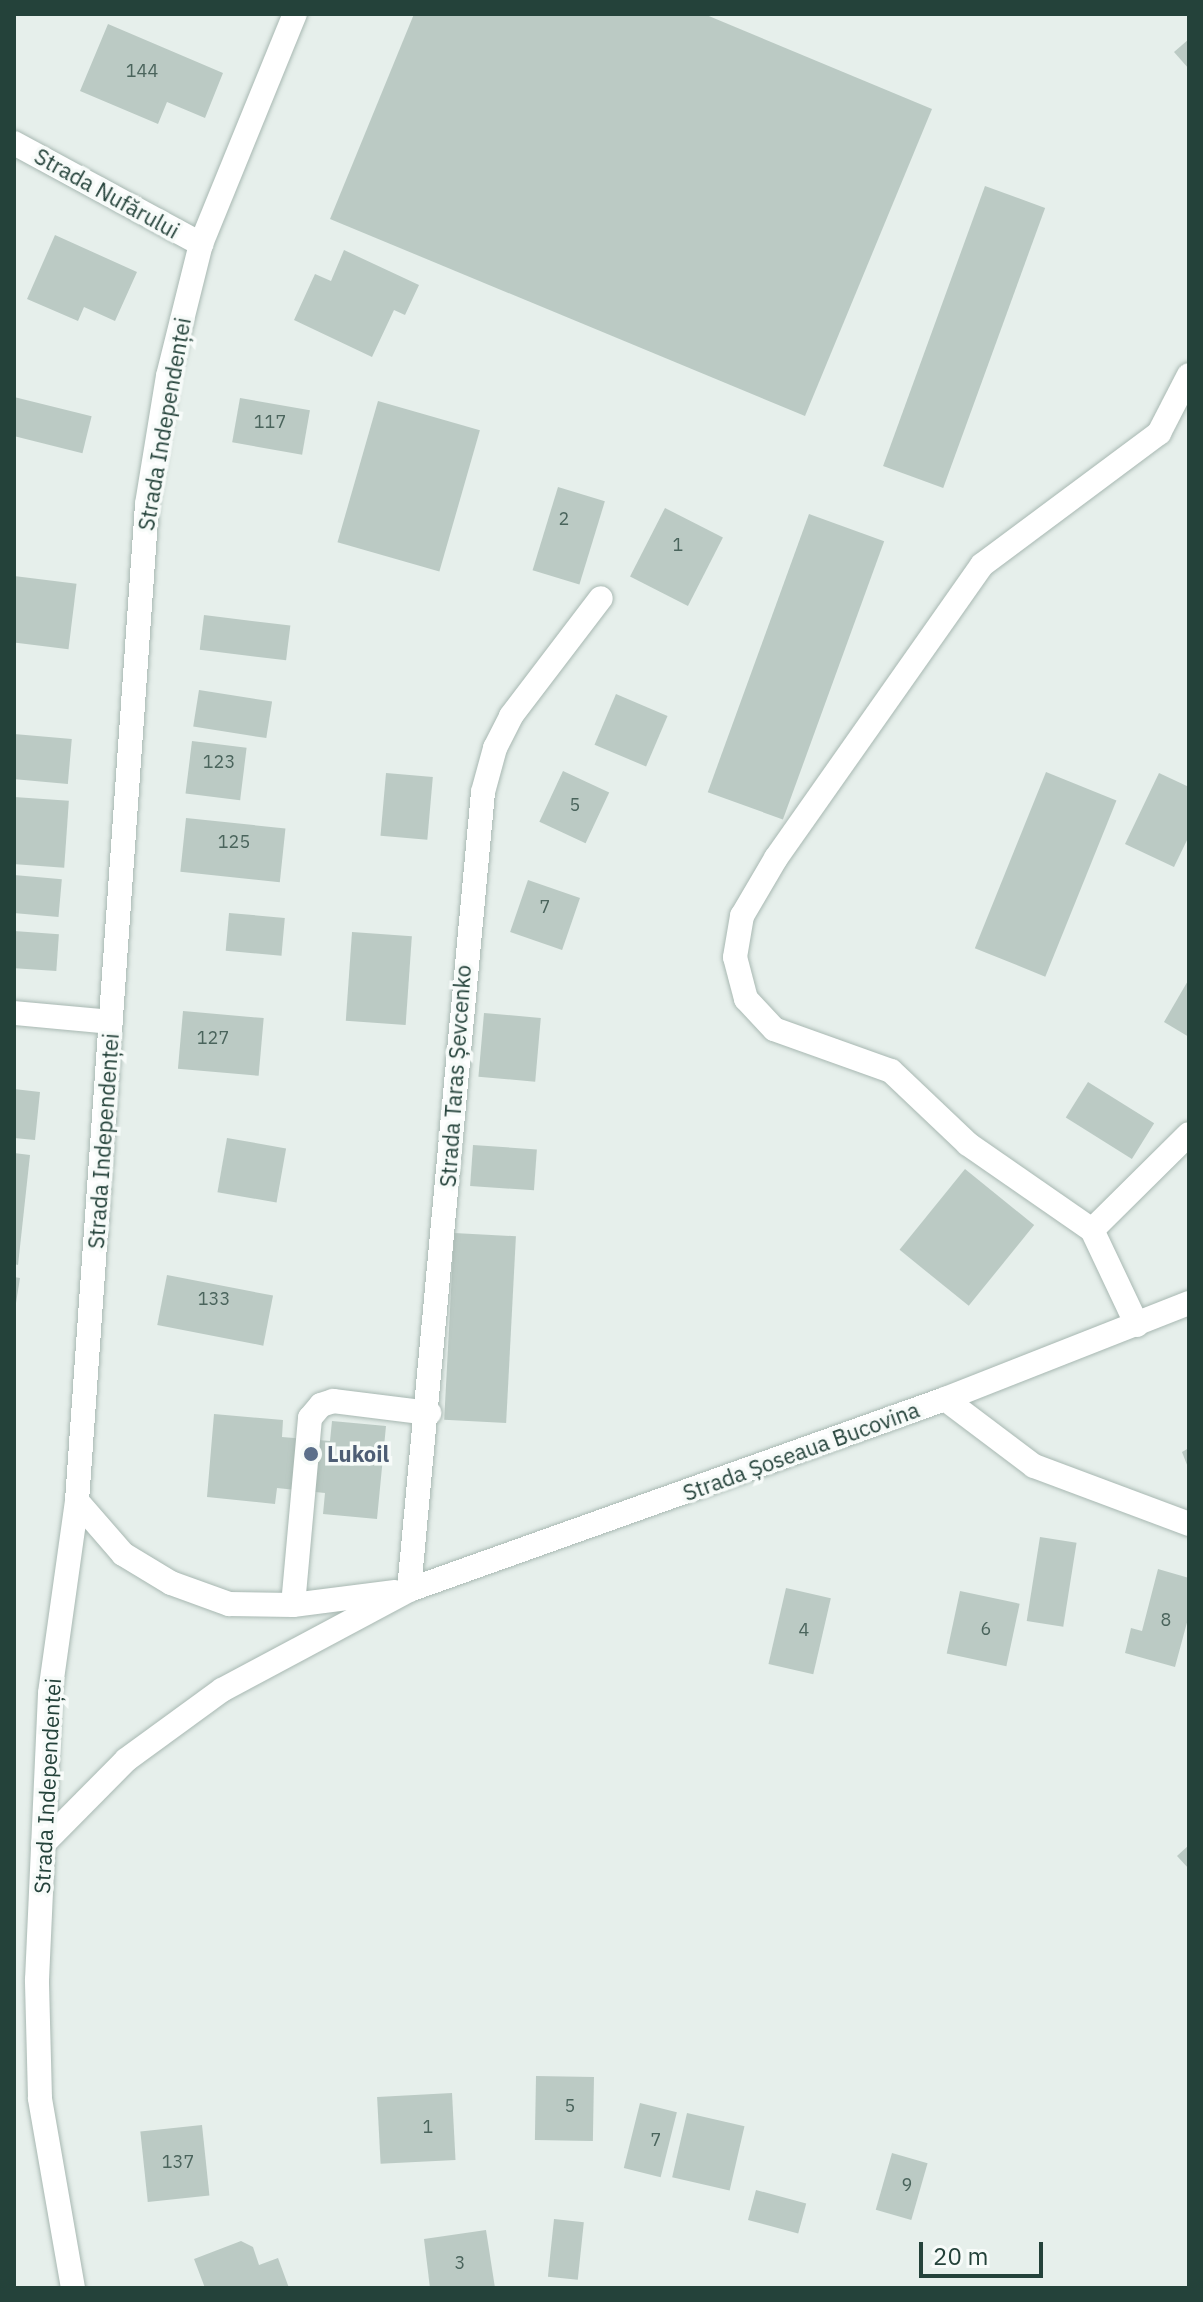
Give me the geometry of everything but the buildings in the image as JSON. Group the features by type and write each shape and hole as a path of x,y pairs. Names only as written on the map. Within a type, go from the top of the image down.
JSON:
{"main road":[{"name":"Strada Independenței","path":"73,2288 40,2098 37,1980 50,1693 77,1501 147,504 171,361 201,244 295,14"},
{"name":"Strada Nufărului","path":"14,143 201,244"},
{"path":"1137,1325 1092,1230 968,1144 891,1071 774,1029 746,999 735,957 742,916 776,858 982,565 1159,433 1189,375"},
{"name":"Strada Taras Șevcenko","path":"409,1590 429,1413 466,936 483,792 495,748 511,716 601,598"},
{"path":"14,1013 111,1022"},
{"path":"1092,1230 1189,1134"},
{"name":"Strada Șoseaua Bucovina","path":"43,1844 126,1760 222,1690 409,1590 945,1399 1189,1303"},
{"path":"945,1399 1034,1466 1189,1524"},
{"path":"293,1605 310,1418 321,1405 333,1401 429,1413"},
{"name":"Strada Șoseaua Bucovina","path":"77,1501 123,1554 171,1583 229,1604 293,1605 409,1590"}],"place":[{"name":"Lukoil","path":"311,1454"}]}
